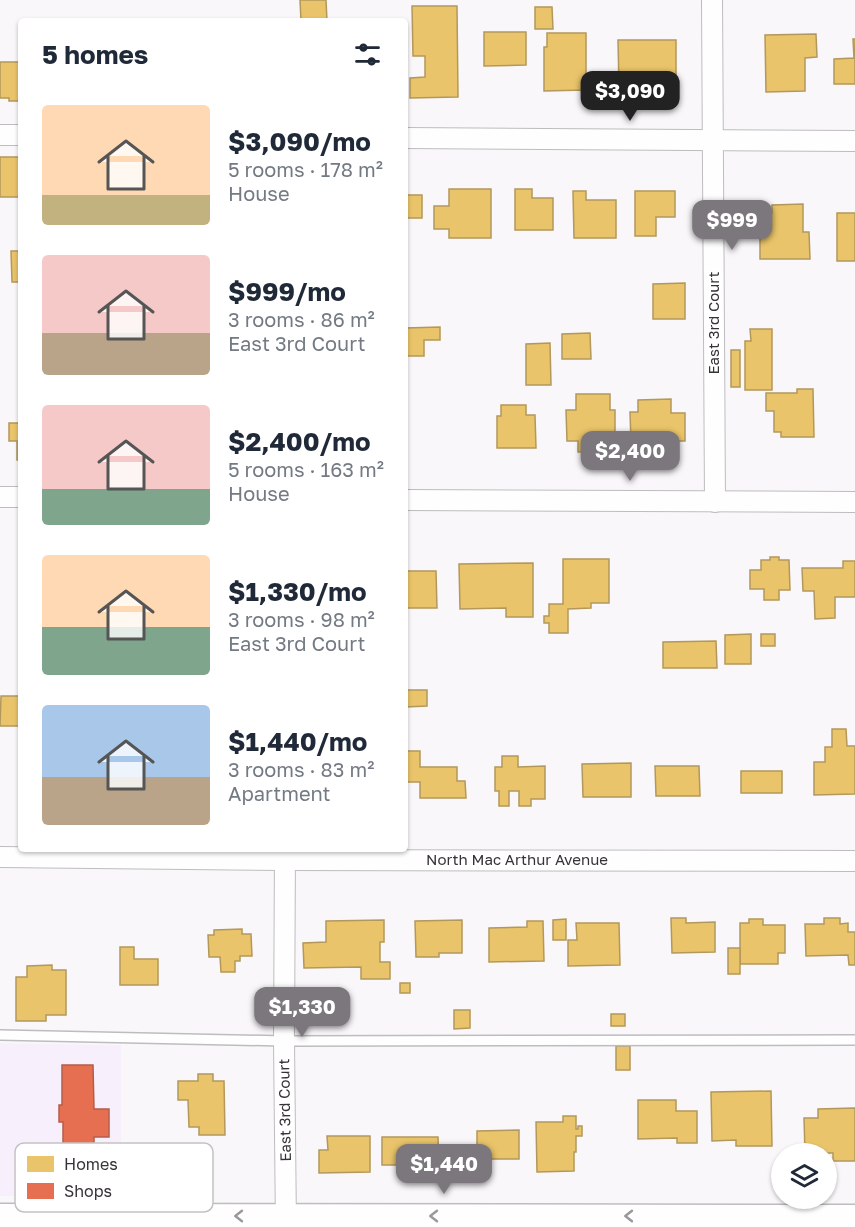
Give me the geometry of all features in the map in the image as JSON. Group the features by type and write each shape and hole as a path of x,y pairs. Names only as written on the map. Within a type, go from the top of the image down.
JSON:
{"street":[{"name":"East 3rd Court","path":"712,0 715,501"},
{"path":"0,135 18,135"},
{"path":"408,138 855,141"},
{"path":"0,497 18,497"},
{"path":"408,500 855,502"},
{"name":"East 3rd Court","path":"285,854 286,1221"},
{"name":"North Mac Arthur Avenue","path":"0,857 285,854 855,861"},
{"path":"0,1216 286,1221 855,1217"}],"lane":[{"path":"0,1035 284,1041 855,1041"}],"shaded area":[{"path":"0,1043 121,1045 121,1143 15,1143 15,1196 0,1196"}],"building: Homes":[{"path":"300,0 326,0 327,18 301,18"},
{"path":"412,6 457,6 458,97 410,98 410,78 425,77 425,56 413,56"},
{"path":"535,7 552,7 553,29 535,29"},
{"path":"484,32 526,32 526,65 484,66"},
{"path":"547,33 586,33 586,90 544,91 544,47 547,47"},
{"path":"816,34 817,57 805,58 805,91 766,92 765,35"},
{"path":"853,39 855,39 855,84 834,84 834,59 854,58"},
{"path":"618,40 676,40 676,82 641,83 642,88 619,88"},
{"path":"0,62 18,62 18,101 0,98"},
{"path":"0,157 18,157 18,197 0,197"},
{"path":"449,189 491,189 491,238 449,238 449,229 434,229 434,206 449,206"},
{"path":"515,189 532,189 532,198 553,198 553,230 515,230"},
{"path":"573,191 586,191 586,200 616,200 616,238 574,238"},
{"path":"635,191 675,191 675,217 656,217 656,236 635,236"},
{"path":"408,195 422,195 422,218 408,218"},
{"path":"803,204 803,232 809,232 810,259 760,259 760,213 772,213 772,205"},
{"path":"837,213 855,213 855,261 837,261"},
{"path":"11,251 18,251 18,282 12,282"},
{"path":"685,283 685,319 653,319 653,284"},
{"path":"440,327 440,340 424,340 424,356 408,356 408,328"},
{"path":"750,329 772,329 772,390 745,390 745,341 751,341"},
{"path":"590,333 591,359 562,359 562,334"},
{"path":"550,343 551,385 526,385 526,344"},
{"path":"731,350 740,350 740,387 731,387"},
{"path":"797,389 813,389 814,437 781,437 781,432 774,432 774,411 766,411 766,393 797,393"},
{"path":"576,394 610,394 610,410 615,410 615,451 578,452 578,441 567,441 566,410 576,410"},
{"path":"671,399 671,413 685,413 685,441 672,441 672,450 638,451 638,443 631,443 630,412 638,412 638,400"},
{"path":"501,405 526,405 526,415 535,415 536,448 497,448 497,416 501,416"},
{"path":"9,423 18,423 18,460 17,441 9,441"},
{"path":"770,557 789,560 790,590 779,590 779,600 764,600 764,589 750,589 750,570 761,570 761,560 770,560"},
{"path":"563,559 609,559 609,603 591,603 591,608 568,609 568,633 549,633 549,623 544,623 544,616 549,616 549,604 563,604"},
{"path":"843,561 855,561 855,597 835,597 835,618 815,619 814,591 803,591 802,568 843,568"},
{"path":"533,563 533,617 506,617 506,608 460,609 459,564"},
{"path":"408,571 436,571 437,608 408,608"},
{"path":"751,634 751,664 725,664 725,635"},
{"path":"761,634 775,634 775,646 761,646"},
{"path":"716,641 717,668 663,668 663,642"},
{"path":"408,690 427,690 427,706 408,707"},
{"path":"1,696 18,696 18,726 0,726"},
{"path":"832,729 846,729 847,746 855,746 855,794 814,795 814,762 825,762 825,747 832,747"},
{"path":"408,751 420,751 420,767 457,767 457,781 465,781 466,798 420,798 420,782 408,782"},
{"path":"502,756 518,756 518,767 545,766 545,799 531,799 531,806 519,806 519,791 509,791 509,806 499,806 499,791 495,791 495,767 502,767"},
{"path":"631,763 631,797 583,797 582,764"},
{"path":"655,766 699,766 700,796 656,796"},
{"path":"741,771 782,771 782,793 741,793"},
{"path":"671,918 686,918 686,923 715,922 715,952 672,953"},
{"path":"824,918 840,918 840,924 848,923 848,932 855,932 855,965 849,965 848,955 806,956 805,924 824,924"},
{"path":"566,919 566,940 553,940 553,920"},
{"path":"749,919 763,919 763,925 785,925 785,953 778,953 778,964 740,964 740,923 749,923"},
{"path":"384,920 384,942 380,942 380,962 390,962 390,979 361,979 361,967 304,968 303,943 326,942 326,921"},
{"path":"462,920 462,953 439,953 439,957 416,957 415,921"},
{"path":"527,921 543,921 544,961 489,962 489,928 527,927"},
{"path":"576,923 619,923 620,965 568,966 568,940 577,940"},
{"path":"242,929 242,934 251,934 252,956 240,956 240,961 235,961 235,972 221,972 220,957 209,957 208,935 214,935 214,930"},
{"path":"120,947 134,947 134,959 158,959 158,985 120,985"},
{"path":"728,948 740,948 740,974 728,974"},
{"path":"52,965 52,970 66,970 66,1015 46,1015 46,1021 16,1021 16,977 27,977 27,966"},
{"path":"400,983 410,983 410,993 400,993"},
{"path":"454,1010 470,1010 470,1028 454,1029"},
{"path":"611,1014 625,1014 625,1026 611,1026"},
{"path":"616,1046 630,1046 630,1070 616,1070"},
{"path":"198,1074 213,1074 213,1081 224,1081 225,1135 199,1135 199,1127 189,1127 188,1100 178,1100 178,1081 198,1081"},
{"path":"771,1091 771,1146 736,1146 736,1140 712,1141 711,1092"},
{"path":"638,1100 676,1100 676,1111 697,1111 697,1143 677,1143 677,1138 638,1139"},
{"path":"855,1108 855,1161 837,1161 837,1143 805,1143 804,1118 818,1118 818,1109"},
{"path":"563,1116 576,1116 576,1129 582,1126 582,1136 576,1136 574,1171 537,1172 536,1122 563,1122"},
{"path":"519,1130 519,1159 477,1159 477,1131"},
{"path":"327,1136 370,1136 370,1172 319,1173 319,1150 328,1150"},
{"path":"382,1137 438,1137 439,1165 382,1165"}],"building: Shops":[{"path":"62,1065 93,1065 94,1109 109,1109 109,1137 94,1137 94,1143 63,1143 63,1122 59,1122 59,1105 62,1105"}]}
